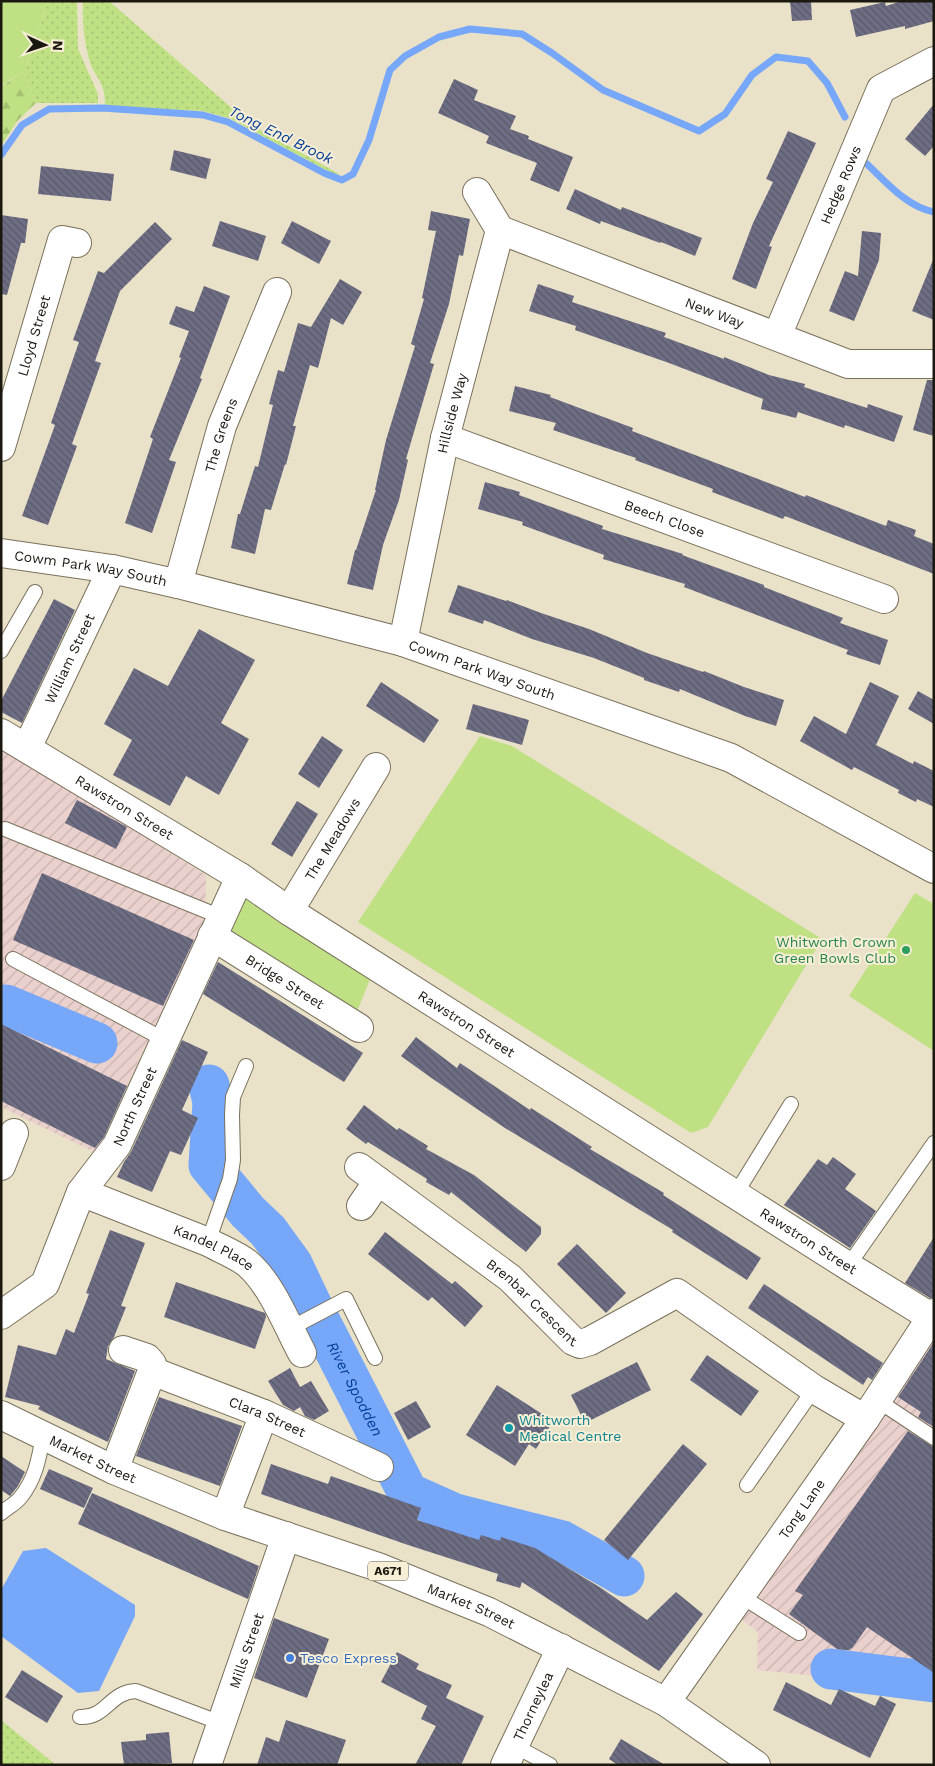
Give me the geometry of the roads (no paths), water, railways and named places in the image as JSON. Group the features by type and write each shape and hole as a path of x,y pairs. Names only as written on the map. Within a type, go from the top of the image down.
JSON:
{"street":[{"name":"Hedge Rows","path":"776,336 881,89 934,61"},
{"path":"477,192 500,230"},
{"name":"New Way","path":"500,230 848,364 934,364"},
{"name":"Hillside Way","path":"403,642 445,438 500,230"},
{"name":"Lloyd Street","path":"2,439 62,240 77,243"},
{"name":"The Greens","path":"178,584 222,426 277,292"},
{"name":"Beech Close","path":"445,438 884,599"},
{"name":"Cowm Park Way South","path":"1,553 112,569 178,584 403,642 731,758 934,869"},
{"name":"William Street","path":"27,748 112,569"},
{"name":"Rawstron Street","path":"1,733 240,877 289,911 735,1195 848,1266 932,1315"},
{"name":"The Meadows","path":"289,911 376,767"},
{"name":"North Street","path":"1,1315 45,1284 80,1192 117,1145 240,877"},
{"name":"Bridge Street","path":"217,926 359,1028"},
{"path":"1,1166 14,1133"},
{"name":"Brenbar Crescent","path":"361,1206 369,1174 510,1278 573,1341 580,1344 590,1341 677,1293 814,1389 871,1409"},
{"name":"Kandel Place","path":"80,1192 208,1242 248,1264 260,1277 295,1325 302,1353"},
{"name":"Tong Lane","path":"666,1702 871,1409 932,1315"},
{"path":"114,1470 152,1372 152,1364 147,1358 123,1350"},
{"name":"Clara Street","path":"152,1372 264,1414 378,1467"},
{"path":"226,1516 264,1414"},
{"name":"Market Street","path":"1,1415 114,1470 226,1516 387,1570 489,1612 666,1702 750,1763"},
{"name":"Mills Street","path":"207,1765 286,1536"},
{"name":"Thorneylea","path":"510,1755 561,1648"}],"lane":[{"path":"1,651 35,592"},
{"path":"5,828 217,926"},
{"path":"13,959 165,1040"},
{"path":"208,1242 230,1179 234,1160 233,1097 246,1066"},
{"path":"735,1195 791,1104"},
{"path":"848,1266 934,1143"},
{"path":"295,1325 346,1299 376,1358"},
{"path":"747,1485 814,1389"},
{"path":"871,1409 934,1438"},
{"path":"1,1513 19,1499 32,1479 39,1462 43,1436"},
{"path":"741,1596 799,1632"},
{"path":"80,1717 89,1718 97,1715 125,1691 136,1691 221,1723"},
{"path":"510,1755 550,1765"}],"water":[{"path":"46,1548 135,1605 135,1616 99,1691 78,1693 1,1636 1,1590 23,1551"}],"waterway":[{"name":"Tong End Brook","path":"1,155 22,125 49,109 103,108 203,115 228,122 324,173 342,180 353,174 369,140 390,70 405,56 439,37 470,29 522,34 603,90 699,131 725,114 752,75 776,57 808,61 827,83 845,117"},
{"name":"Tong End Brook","path":"867,164 889,186 906,199 915,205 934,212"},
{"name":"River Spodden","path":"6,1005 97,1043"},
{"name":"River Spodden","path":"209,1085 213,1102 209,1165 248,1212 268,1231 292,1264 408,1493 455,1514 562,1541 624,1576"},
{"name":"River Spodden","path":"831,1669 934,1682"}],"place":[{"name":"Whitworth Crown Green Bowls Club","path":"906,950"},
{"name":"Whitworth Medical Centre","path":"509,1428"},
{"name":"Tesco Express","path":"290,1658"}]}
